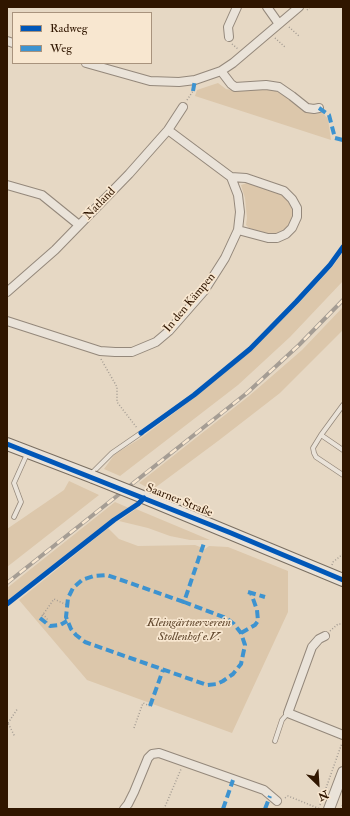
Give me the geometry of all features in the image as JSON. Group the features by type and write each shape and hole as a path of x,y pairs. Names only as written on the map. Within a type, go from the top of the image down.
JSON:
{"main road":[{"name":"Saarner Straße","path":"7,444 143,497 343,580"}],"street":[{"path":"228,37 228,27 238,7"},
{"path":"267,7 279,24"},
{"path":"90,64 150,80 164,82 195,80 221,71 300,7"},
{"path":"221,71 235,87 266,85 279,88 307,108 319,108"},
{"name":"Natland","path":"7,292 55,250 129,174 168,130 183,107"},
{"path":"168,130 231,177 246,178 284,191 292,199 297,208 297,217 292,228 286,234 277,238 268,238 238,230"},
{"name":"In den Kämpen","path":"7,321 100,351 132,352 156,342 169,331 204,291 225,258 238,230 240,212 238,195 231,177"},
{"path":"7,185 42,195 79,225"},
{"path":"325,636 319,639 312,647 288,713 343,735"},
{"path":"124,809 134,792 148,758 152,754 159,753 264,790 278,801"},
{"path":"323,809 343,772"}],"lane":[{"path":"343,405 313,448 316,457 343,475"},
{"path":"91,477 92,472 112,453 140,433"},
{"path":"321,435 343,450"},
{"path":"14,517 21,502 14,483 28,452"},
{"path":"275,741 282,720 288,713"}],"path":[{"path":"289,26 299,36"},
{"path":"228,37 232,45 245,53"},
{"path":"275,38 285,47"},
{"path":"183,107 193,91"},
{"path":"100,351 100,358 116,387 117,402 140,433"},
{"path":"328,574 333,562 343,554"},
{"path":"47,624 47,619 43,615 54,599 67,605"},
{"path":"325,636 338,624 343,624"},
{"path":"134,728 143,703 150,706"},
{"path":"15,737 8,722 18,708"},
{"path":"323,809 320,801 343,739"},
{"path":"164,809 184,761"},
{"path":"278,801 288,796 323,809"},
{"path":"341,809 343,804"}],"green space":[{"path":"218,83 226,89 240,91 264,88 274,90 294,101 307,112 316,114 322,112 328,119 331,140 195,96 197,90"},
{"path":"247,183 281,194 288,201 293,211 291,221 286,229 278,233 269,234 249,228 246,225 247,218 245,198 241,185"},
{"path":"343,252 343,281 290,337 238,385 120,476 104,469 115,454 141,438 195,397 251,350 298,304 333,266"},
{"path":"343,307 343,330 280,393 152,490 139,483 249,396 302,350"},
{"path":"69,481 99,495 7,567 7,529 64,490"},
{"path":"115,502 129,508 7,602 7,588"},
{"path":"136,509 210,540 190,540 170,536 148,528 119,521"},
{"name":"Kleingärtnerverein Stollenhof e.V.","path":"108,528 119,539 138,546 195,545 205,549 209,546 228,547 288,571 288,612 232,733 87,680 19,600"}],"railway":[{"path":"7,583 247,393 299,345 343,300"}],"marked path":[{"path":"193,91 195,80"},
{"path":"319,108 329,115 335,138 343,140"},
{"path":"184,602 107,575 94,576 82,580 73,588 68,598 66,617 71,629 85,642 207,685 217,684 223,681 233,674 241,664 245,645 241,633 234,624 226,618 184,602 204,543"},
{"path":"248,592 265,597"},
{"path":"241,633 255,625 258,621 257,610 251,593"},
{"path":"40,618 50,626 60,625 67,621"},
{"path":"150,706 163,670"},
{"path":"223,809 233,780"},
{"path":"265,809 270,796"}],"cycle path":[{"path":"141,433 194,395 250,349 330,265 343,247"},
{"path":"7,444 231,533 343,580"},
{"path":"7,604 144,498"}]}
